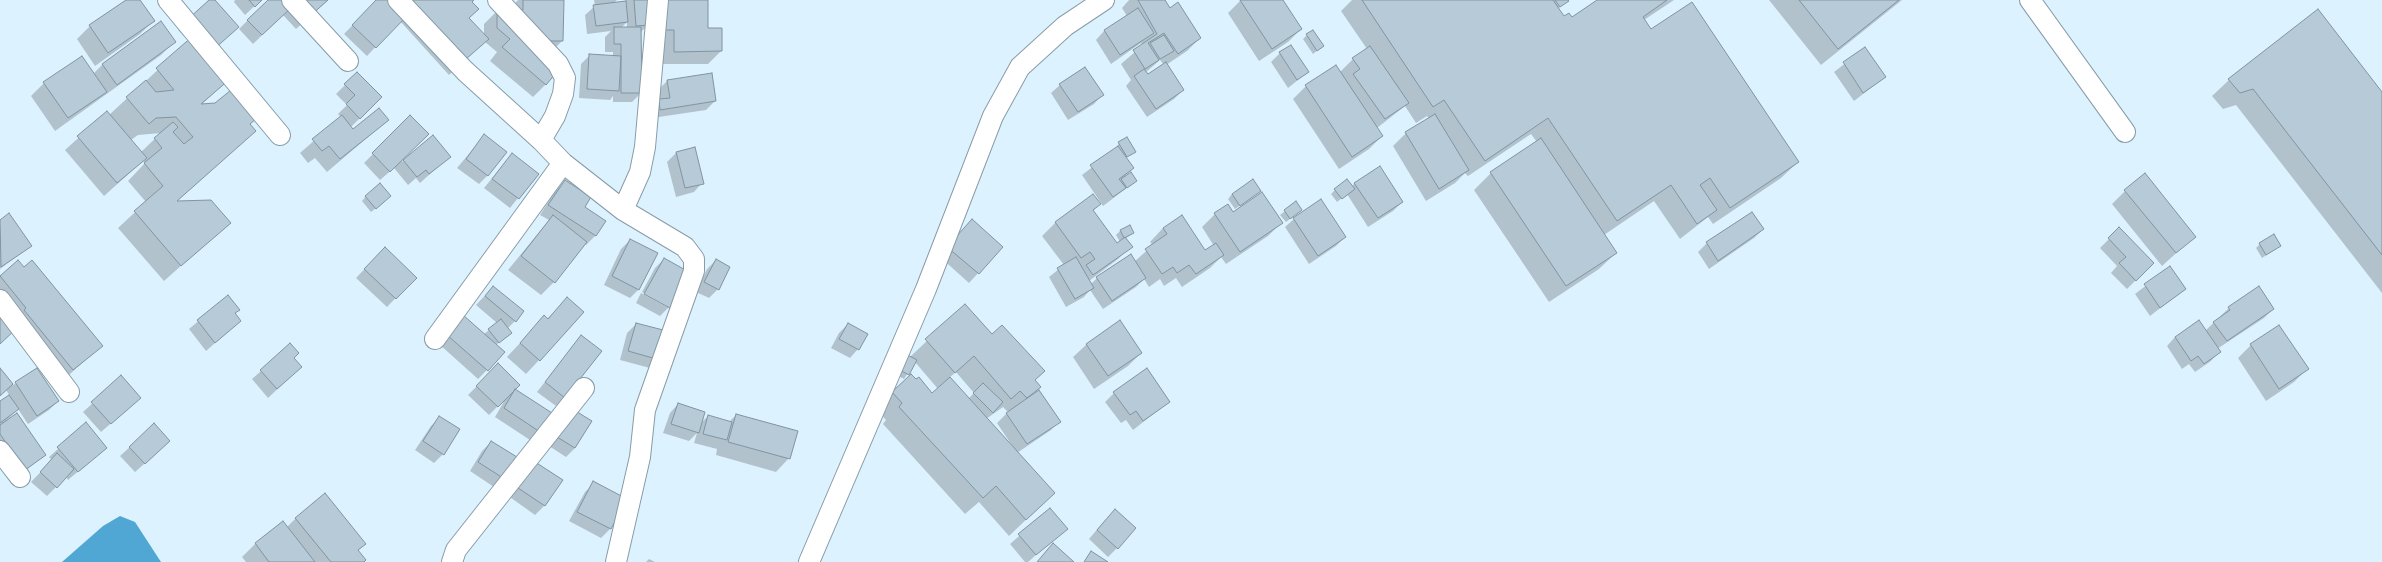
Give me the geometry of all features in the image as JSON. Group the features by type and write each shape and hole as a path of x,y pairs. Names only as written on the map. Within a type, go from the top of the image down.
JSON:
{"street":[{"path":"168,0 280,135"},
{"path":"292,0 348,61"},
{"path":"398,0 465,71 541,140 563,164 623,210 684,247 694,259 694,271 645,410 640,457 616,562"},
{"path":"498,0 558,64 565,78 563,94 555,116 541,140"},
{"path":"623,210 640,172 645,148 658,0"},
{"path":"809,562 926,289 993,116 1020,67 1065,26 1104,0"},
{"path":"2030,0 2125,132"},
{"path":"435,339 563,164"},
{"path":"0,300 69,392"},
{"path":"451,562 456,550 584,388"},
{"path":"0,451 20,477"}],"water":[{"path":"120,516 135,522 161,562 62,562 103,526"}],"building":[{"path":"126,0 140,0 155,21 108,53 89,25"},
{"path":"209,0 215,0 239,27 213,50 187,20"},
{"path":"249,0 262,0 255,7"},
{"path":"268,0 284,0 291,8 262,35 247,20"},
{"path":"294,0 328,0 309,17"},
{"path":"376,0 389,0 406,17 376,48 352,25"},
{"path":"412,0 474,0 472,2 479,9 469,18 489,39 466,59"},
{"path":"523,0 564,0 563,41 530,41 556,73 546,85 502,47 510,39 497,28 497,10 523,10"},
{"path":"634,0 648,0 649,25 636,26"},
{"path":"665,0 708,0 708,28 722,28 722,51 674,52 674,30 665,30"},
{"path":"1138,0 1165,0 1170,8 1178,2 1201,38 1178,54 1164,33 1148,43 1159,60 1145,69 1133,50 1157,34"},
{"path":"1240,0 1283,0 1302,29 1272,49"},
{"path":"1362,0 1553,0 1564,16 1569,13 1572,17 1597,0 1667,0 1643,17 1651,29 1692,2 1799,162 1730,208 1710,178 1700,185 1717,210 1697,224 1671,185 1617,221 1548,118 1485,161 1444,100 1433,107"},
{"path":"1555,0 1568,0 1569,1 1560,7"},
{"path":"1799,0 1899,0 1838,49"},
{"path":"626,1 628,22 596,26 593,5"},
{"path":"1138,8 1154,33 1120,55 1104,30"},
{"path":"2318,9 2382,92 2382,255 2253,89 2240,93 2228,79"},
{"path":"161,21 176,42 117,85 102,64"},
{"path":"614,27 641,27 642,93 621,93 621,44 614,44"},
{"path":"1313,30 1324,46 1317,51 1306,34"},
{"path":"1164,35 1174,51 1160,59 1150,43"},
{"path":"193,36 230,79 201,104 215,103 231,90 256,119 250,124 256,131 177,201 211,200 231,223 181,266 134,211 163,186 144,163 162,148 154,138 173,122 178,127 173,132 184,144 193,137 176,117 156,118 149,124 126,97 146,80 156,92 174,90 156,68"},
{"path":"1291,45 1309,72 1297,80 1279,52"},
{"path":"1370,46 1409,103 1385,119 1353,74 1360,69 1352,58"},
{"path":"1865,47 1886,77 1863,93 1843,62"},
{"path":"589,54 621,56 619,91 587,89"},
{"path":"82,56 107,92 68,118 43,82"},
{"path":"1166,62 1184,90 1156,109 1134,76 1144,69 1148,74"},
{"path":"1336,65 1383,136 1352,157 1305,85"},
{"path":"1085,67 1104,95 1078,112 1059,84"},
{"path":"357,72 382,97 360,119 346,104 355,95 344,84"},
{"path":"712,73 716,101 660,110 659,99 670,98 667,80"},
{"path":"379,108 389,120 340,159 329,146 322,151 312,139 342,115 353,129"},
{"path":"107,111 147,158 117,183 77,136"},
{"path":"1435,114 1469,170 1439,189 1405,132"},
{"path":"410,115 429,134 390,172 372,153"},
{"path":"484,134 507,152 488,176 466,159"},
{"path":"433,135 451,157 429,174 426,170 417,177 403,160"},
{"path":"1127,137 1136,152 1127,157 1118,142"},
{"path":"1541,138 1617,253 1566,286 1490,172"},
{"path":"1118,146 1134,168 1119,179 1126,188 1113,197 1090,165"},
{"path":"695,147 704,184 685,188 676,152"},
{"path":"512,153 539,174 519,199 492,179"},
{"path":"1380,166 1403,202 1378,218 1354,183"},
{"path":"1131,172 1137,181 1127,188 1121,179"},
{"path":"2145,173 2196,237 2176,253 2124,190"},
{"path":"1253,179 1261,191 1240,206 1232,194"},
{"path":"1347,179 1355,189 1342,199 1334,189"},
{"path":"565,180 591,197 585,207 606,221 596,236 548,205"},
{"path":"380,183 391,196 376,209 365,196"},
{"path":"1262,192 1283,223 1240,252 1214,213 1228,204 1233,212"},
{"path":"1093,194 1101,204 1093,210 1117,243 1125,237 1133,247 1093,275 1086,265 1095,259 1090,252 1081,258 1055,222"},
{"path":"1321,199 1346,237 1318,256 1293,218"},
{"path":"1296,201 1302,210 1290,219 1284,210"},
{"path":"1752,212 1764,229 1718,261 1706,242"},
{"path":"9,213 32,246 1,267 0,220"},
{"path":"553,215 587,242 555,283 521,256"},
{"path":"1182,215 1205,250 1216,243 1224,255 1196,274 1189,265 1177,273 1173,267 1162,274 1145,249 1167,234 1163,228"},
{"path":"972,219 1003,247 979,274 947,247"},
{"path":"1130,225 1134,233 1124,238 1120,230"},
{"path":"2119,227 2154,263 2136,281 2119,263 2126,257 2108,238"},
{"path":"2274,234 2281,246 2266,255 2259,243"},
{"path":"630,239 658,253 639,290 612,276"},
{"path":"385,247 417,278 396,299 364,269"},
{"path":"1131,254 1146,278 1112,301 1096,277"},
{"path":"1076,257 1094,288 1075,299 1057,268"},
{"path":"664,258 689,272 670,308 644,294"},
{"path":"716,259 730,267 719,290 704,282"},
{"path":"18,260 24,267 32,260 103,346 73,370 24,310 26,308 0,276"},
{"path":"2170,266 2186,289 2160,308 2144,284"},
{"path":"493,286 524,311 516,322 485,296"},
{"path":"2259,286 2274,309 2227,341 2213,322 2230,310 2228,307"},
{"path":"228,295 240,310 235,313 241,321 215,343 197,320"},
{"path":"567,297 584,312 540,361 520,343 544,315 548,319"},
{"path":"965,304 992,334 1002,325 1045,371 1035,380 1041,387 1027,398 1020,391 1011,399 974,356 955,373 925,339"},
{"path":"0,309 17,328 0,344"},
{"path":"463,315 505,352 488,371 447,335"},
{"path":"501,319 512,333 499,343 488,329"},
{"path":"1120,320 1142,353 1108,376 1086,344"},
{"path":"2199,320 2221,352 2204,364 2198,356 2191,361 2175,337"},
{"path":"636,323 667,331 660,360 628,351"},
{"path":"848,323 868,334 859,350 839,339"},
{"path":"2279,325 2309,369 2279,389 2250,344"},
{"path":"581,335 602,351 565,398 545,382"},
{"path":"290,343 299,353 294,358 302,367 277,389 260,370"},
{"path":"904,353 917,360 909,375 896,368"},
{"path":"498,363 520,385 498,407 476,386"},
{"path":"0,368 13,384 0,396"},
{"path":"37,368 59,401 37,416 15,382"},
{"path":"1147,368 1170,402 1143,421 1136,411 1130,415 1113,392"},
{"path":"911,374 916,379 919,377 932,393 950,377 1055,493 1026,520 996,486 983,498 899,407 902,403 892,392"},
{"path":"121,375 141,398 111,424 91,402"},
{"path":"983,383 1003,402 993,413 973,393"},
{"path":"515,389 552,413 540,432 504,408"},
{"path":"1039,390 1061,422 1027,444 1006,413"},
{"path":"9,395 19,409 0,423 0,401"},
{"path":"678,403 705,412 699,433 671,424"},
{"path":"574,410 592,421 575,448 557,437"},
{"path":"17,413 46,455 25,470 0,434 0,425"},
{"path":"736,414 798,431 790,459 728,442"},
{"path":"708,415 732,422 727,440 703,434"},
{"path":"439,416 460,429 444,455 423,441"},
{"path":"86,422 107,448 78,472 57,447"},
{"path":"154,423 170,441 145,464 129,447"},
{"path":"491,441 517,457 503,478 478,462"},
{"path":"57,453 74,469 57,488 40,472"},
{"path":"532,460 563,480 545,506 515,486"},
{"path":"593,481 627,499 611,529 577,512"},
{"path":"325,493 366,544 358,550 366,560 364,562 331,562 295,518"},
{"path":"1050,508 1068,529 1036,555 1018,534"},
{"path":"1115,509 1136,528 1118,549 1097,530"},
{"path":"283,521 315,562 269,562 255,543"},
{"path":"1053,543 1074,562 1037,562"},
{"path":"1091,551 1108,562 1084,562"}]}
